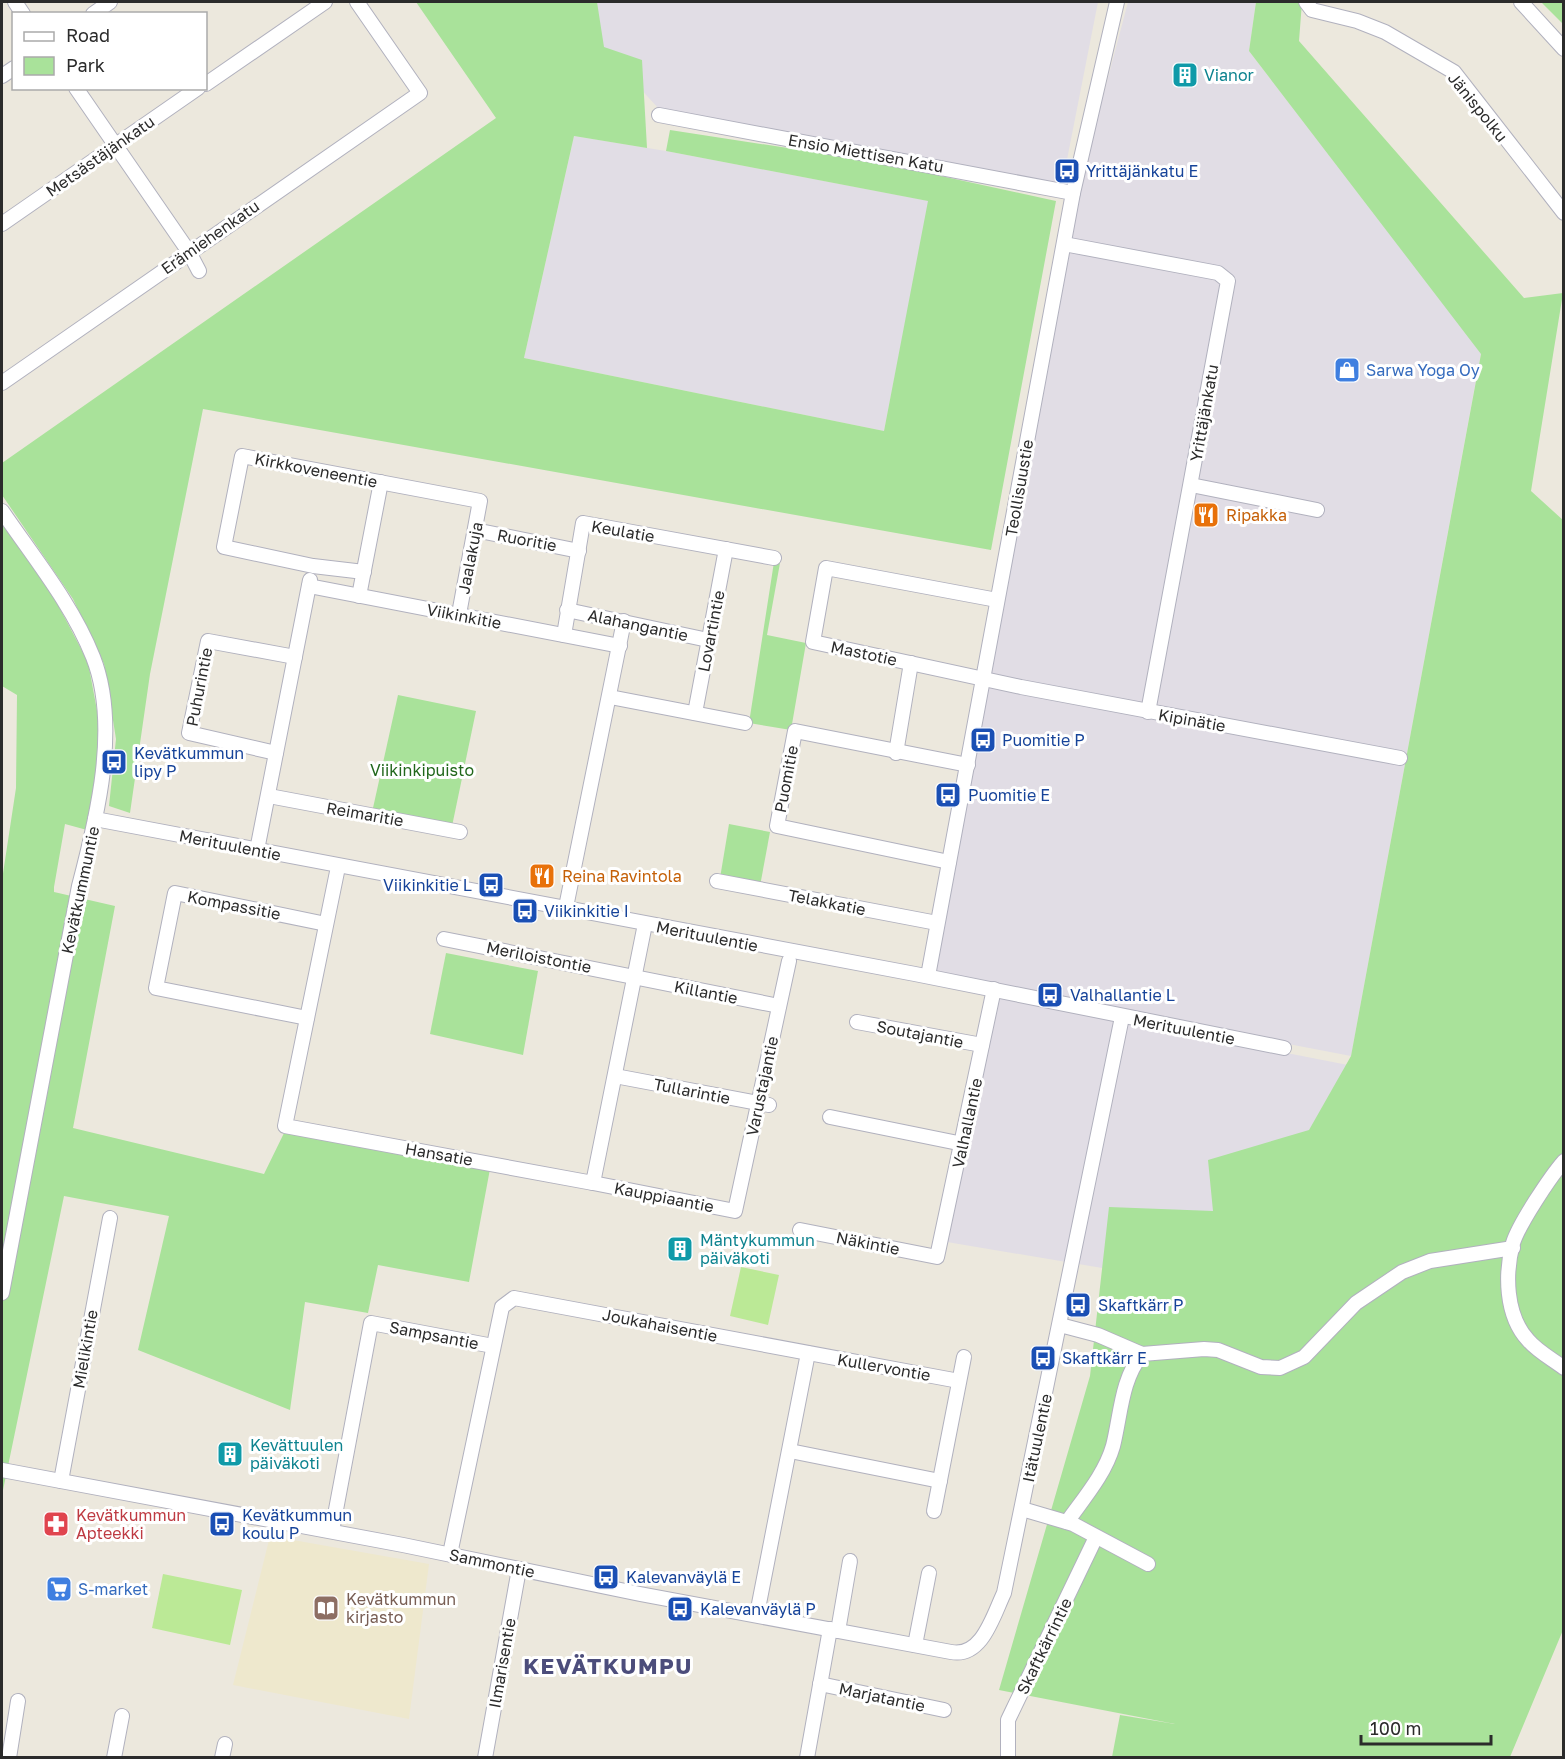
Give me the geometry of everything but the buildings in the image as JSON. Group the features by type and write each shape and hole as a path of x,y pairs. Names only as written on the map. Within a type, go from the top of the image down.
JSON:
{"street":[{"path":"96,12 110,2"},
{"path":"207,83 325,2"},
{"name":"Erämiehenkatu","path":"2,383 420,93 357,2"},
{"name":"Teollisuustie","path":"928,976 1073,193 1118,2"},
{"name":"Jänispolku","path":"1306,2 1312,10 1357,21 1385,32 1454,72 1563,213"},
{"path":"1521,2 1563,49"},
{"path":"77,90 189,252 199,271"},
{"name":"Metsästäjänkatu","path":"2,224 195,90"},
{"name":"Ensio Miettisen Katu","path":"659,115 1073,193"},
{"name":"Yrittäjänkatu","path":"1064,244 1218,273 1228,281 1148,712"},
{"name":"Kirkkoveneentie","path":"364,572 313,566 224,547 243,456 480,501"},
{"path":"359,596 381,482"},
{"path":"1191,485 1317,510"},
{"name":"Jaalakuja","path":"459,614 480,501"},
{"name":"Kevätkummuntie","path":"2,511 60,596 94,659 104,699 105,724 95,819 79,886 2,1293"},
{"name":"Keulatie","path":"564,635 583,523 774,558"},
{"name":"Ruoritie","path":"475,530 579,550"},
{"name":"Lovartintie","path":"695,713 726,549"},
{"path":"257,850 313,566"},
{"name":"Mastotie","path":"984,678 813,642 826,568 997,600"},
{"name":"Viikinkitie","path":"309,586 620,646"},
{"name":"Alahangantie","path":"567,610 708,640"},
{"path":"566,908 624,621"},
{"name":"Puhurintie","path":"276,753 189,733 208,641 295,657"},
{"path":"896,753 911,663"},
{"name":"Kipinätie","path":"984,678 1148,712 1400,758"},
{"path":"610,697 745,723"},
{"name":"Puomitie","path":"949,862 777,826 795,731 896,753 968,765"},
{"name":"Reimaritie","path":"269,796 460,832"},
{"name":"Merituulentie","path":"95,819 338,867 928,976 1284,1048"},
{"name":"Hansatie","path":"338,867 285,1126 593,1183"},
{"name":"Telakkatie","path":"717,881 937,923"},
{"name":"Kompassitie","path":"307,1018 156,988 175,893 326,924"},
{"path":"593,1183 645,924"},
{"name":"Meriloistontie","path":"444,939 633,977"},
{"name":"Varustajantie","path":"735,1211 764,1104 779,1006 789,962"},
{"name":"Killantie","path":"633,977 779,1006"},
{"name":"Valhallantie","path":"937,1257 963,1144 994,989"},
{"name":"Itätuulentie","path":"979,1643 1004,1593 1122,1017"},
{"name":"Soutajantie","path":"857,1022 982,1045"},
{"name":"Tullarintie","path":"615,1076 764,1104"},
{"path":"830,1117 963,1144"},
{"path":"1563,1161 1550,1178 1513,1248 1508,1294 1514,1313 1527,1339 1563,1368"},
{"name":"Kauppiaantie","path":"593,1183 735,1211"},
{"name":"Mielikintie","path":"61,1481 110,1218"},
{"name":"Näkintie","path":"800,1230 937,1257"},
{"path":"1060,1325 1098,1335 1142,1354 1204,1348 1218,1350 1261,1367 1280,1368 1304,1357 1356,1304 1402,1272 1430,1261 1513,1248"},
{"name":"Joukahaisentie","path":"450,1554 502,1307 514,1298 808,1353"},
{"name":"Sampsantie","path":"332,1531 371,1323 493,1346"},
{"path":"757,1614 808,1353"},
{"name":"Kullervontie","path":"808,1353 959,1381"},
{"path":"1067,1522 1103,1470 1112,1447 1128,1376 1142,1354"},
{"path":"934,1511 964,1357"},
{"path":"790,1451 940,1481"},
{"name":"Sammontie","path":"2,1470 275,1523 332,1531 960,1654 979,1643"},
{"path":"1022,1509 1067,1522 1148,1564"},
{"name":"Skaftkärrintie","path":"1008,1758 1008,1720 1096,1537"},
{"path":"807,1758 820,1684 850,1561"},
{"name":"Ilmarisentie","path":"485,1758 519,1569"},
{"path":"915,1645 929,1573"},
{"name":"Marjatantie","path":"820,1684 944,1710"},
{"path":"9,1758 18,1701"},
{"path":"114,1758 122,1716"}],"shaded area":[{"path":"561,2 1098,2 1062,185 659,109"},
{"path":"1128,2 1256,2 1249,51 1481,353 1351,1056 928,975 1076,199"},
{"path":"574,136 666,151 929,201 884,431 524,358"},
{"path":"1000,997 1348,1065 1299,1301 947,1242"},
{"path":"270,1536 429,1564 409,1719 233,1685"}],"green space":[{"path":"416,2 597,2 604,47 642,60 647,148 574,136 524,358 884,431 928,201 666,151 670,130 872,161 1056,201 991,550 203,409 150,674 130,813 109,806 116,739 104,664 73,599 2,495 2,463 496,118"},
{"path":"1256,2 1302,2 1299,41 1524,298 1563,293 1531,491 1564,521 1563,1630 1510,1757 1112,1757 1120,1715 1175,1724 999,1690 1090,1376 1109,1207 1213,1211 1208,1160 1309,1130 1351,1056 1481,354 1249,51"},
{"path":"1541,2 1563,2 1563,24"},
{"path":"2,521 56,601 88,662 103,743 87,830 65,824 54,887 54,892 115,906 73,1128 264,1174 285,1131 490,1169 469,1282 378,1265 368,1313 305,1302 290,1410 138,1350 169,1216 64,1196 2,1495 2,880 16,788 17,695 2,686"},
{"path":"774,562 780,563 767,635 806,643 791,730 749,723"},
{"name":"Viikinkipuisto","path":"398,695 476,711 451,831 371,817"},
{"path":"729,824 770,832 760,886 720,878"},
{"path":"446,953 538,971 523,1055 430,1034"},
{"path":"741,1267 779,1275 768,1325 730,1316"},
{"path":"163,1574 242,1590 230,1645 152,1628"}],"place":[{"name":"Vianor","path":"1185,75"},
{"name":"Yrittäjänkatu E","path":"1067,171"},
{"name":"Sarwa Yoga Oy","path":"1347,370"},
{"name":"Ripakka","path":"1206,515"},
{"name":"Puomitie P","path":"983,740"},
{"name":"Kevätkummun lipy P","path":"114,762"},
{"name":"Puomitie E","path":"948,795"},
{"name":"Reina Ravintola","path":"542,876"},
{"name":"Viikinkitie L","path":"491,885"},
{"name":"Viikinkitie I","path":"525,911"},
{"name":"Valhallantie L","path":"1050,995"},
{"name":"Mäntykummun päiväkoti","path":"680,1249"},
{"name":"Skaftkärr P","path":"1078,1305"},
{"name":"Skaftkärr E","path":"1043,1358"},
{"name":"Kevättuulen päiväkoti","path":"230,1454"},
{"name":"Kevätkummun Apteekki","path":"56,1524"},
{"name":"Kevätkummun koulu P","path":"222,1524"},
{"name":"Kalevanväylä E","path":"606,1577"},
{"name":"S-market","path":"59,1589"},
{"name":"Kevätkummun kirjasto","path":"326,1608"},
{"name":"Kalevanväylä P","path":"680,1609"}],"district":[{"name":"KEVÄTKUMPU","path":"608,1665"}]}
